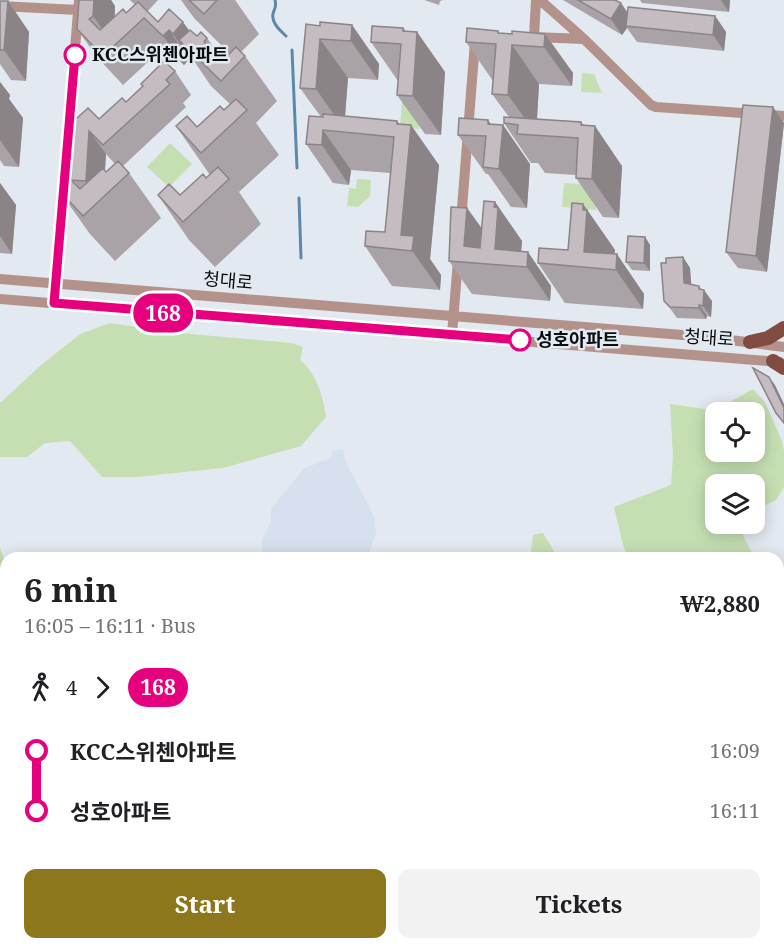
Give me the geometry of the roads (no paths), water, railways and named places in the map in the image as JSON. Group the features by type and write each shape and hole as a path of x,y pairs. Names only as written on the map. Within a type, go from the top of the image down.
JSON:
{"main road":[{"path":"750,342 768,338 784,328"}],"street":[{"path":"534,37 538,0"},
{"path":"538,0 584,39 651,105 784,117"},
{"path":"0,6 78,5 54,303"},
{"path":"460,230 482,34"},
{"path":"523,36 584,39"},
{"path":"452,334 459,251"},
{"name":"청대로","path":"0,279 664,334 784,347"},
{"name":"청대로","path":"0,299 664,351 780,364"},
{"path":"664,334 664,351"}],"waterway":[{"path":"275,0 273,21 286,36"},
{"path":"292,50 297,168"},
{"path":"299,198 301,258"}],"place":[{"name":"KCC스위첸아파트","path":"75,55"},
{"name":"성호아파트","path":"520,340"}]}
